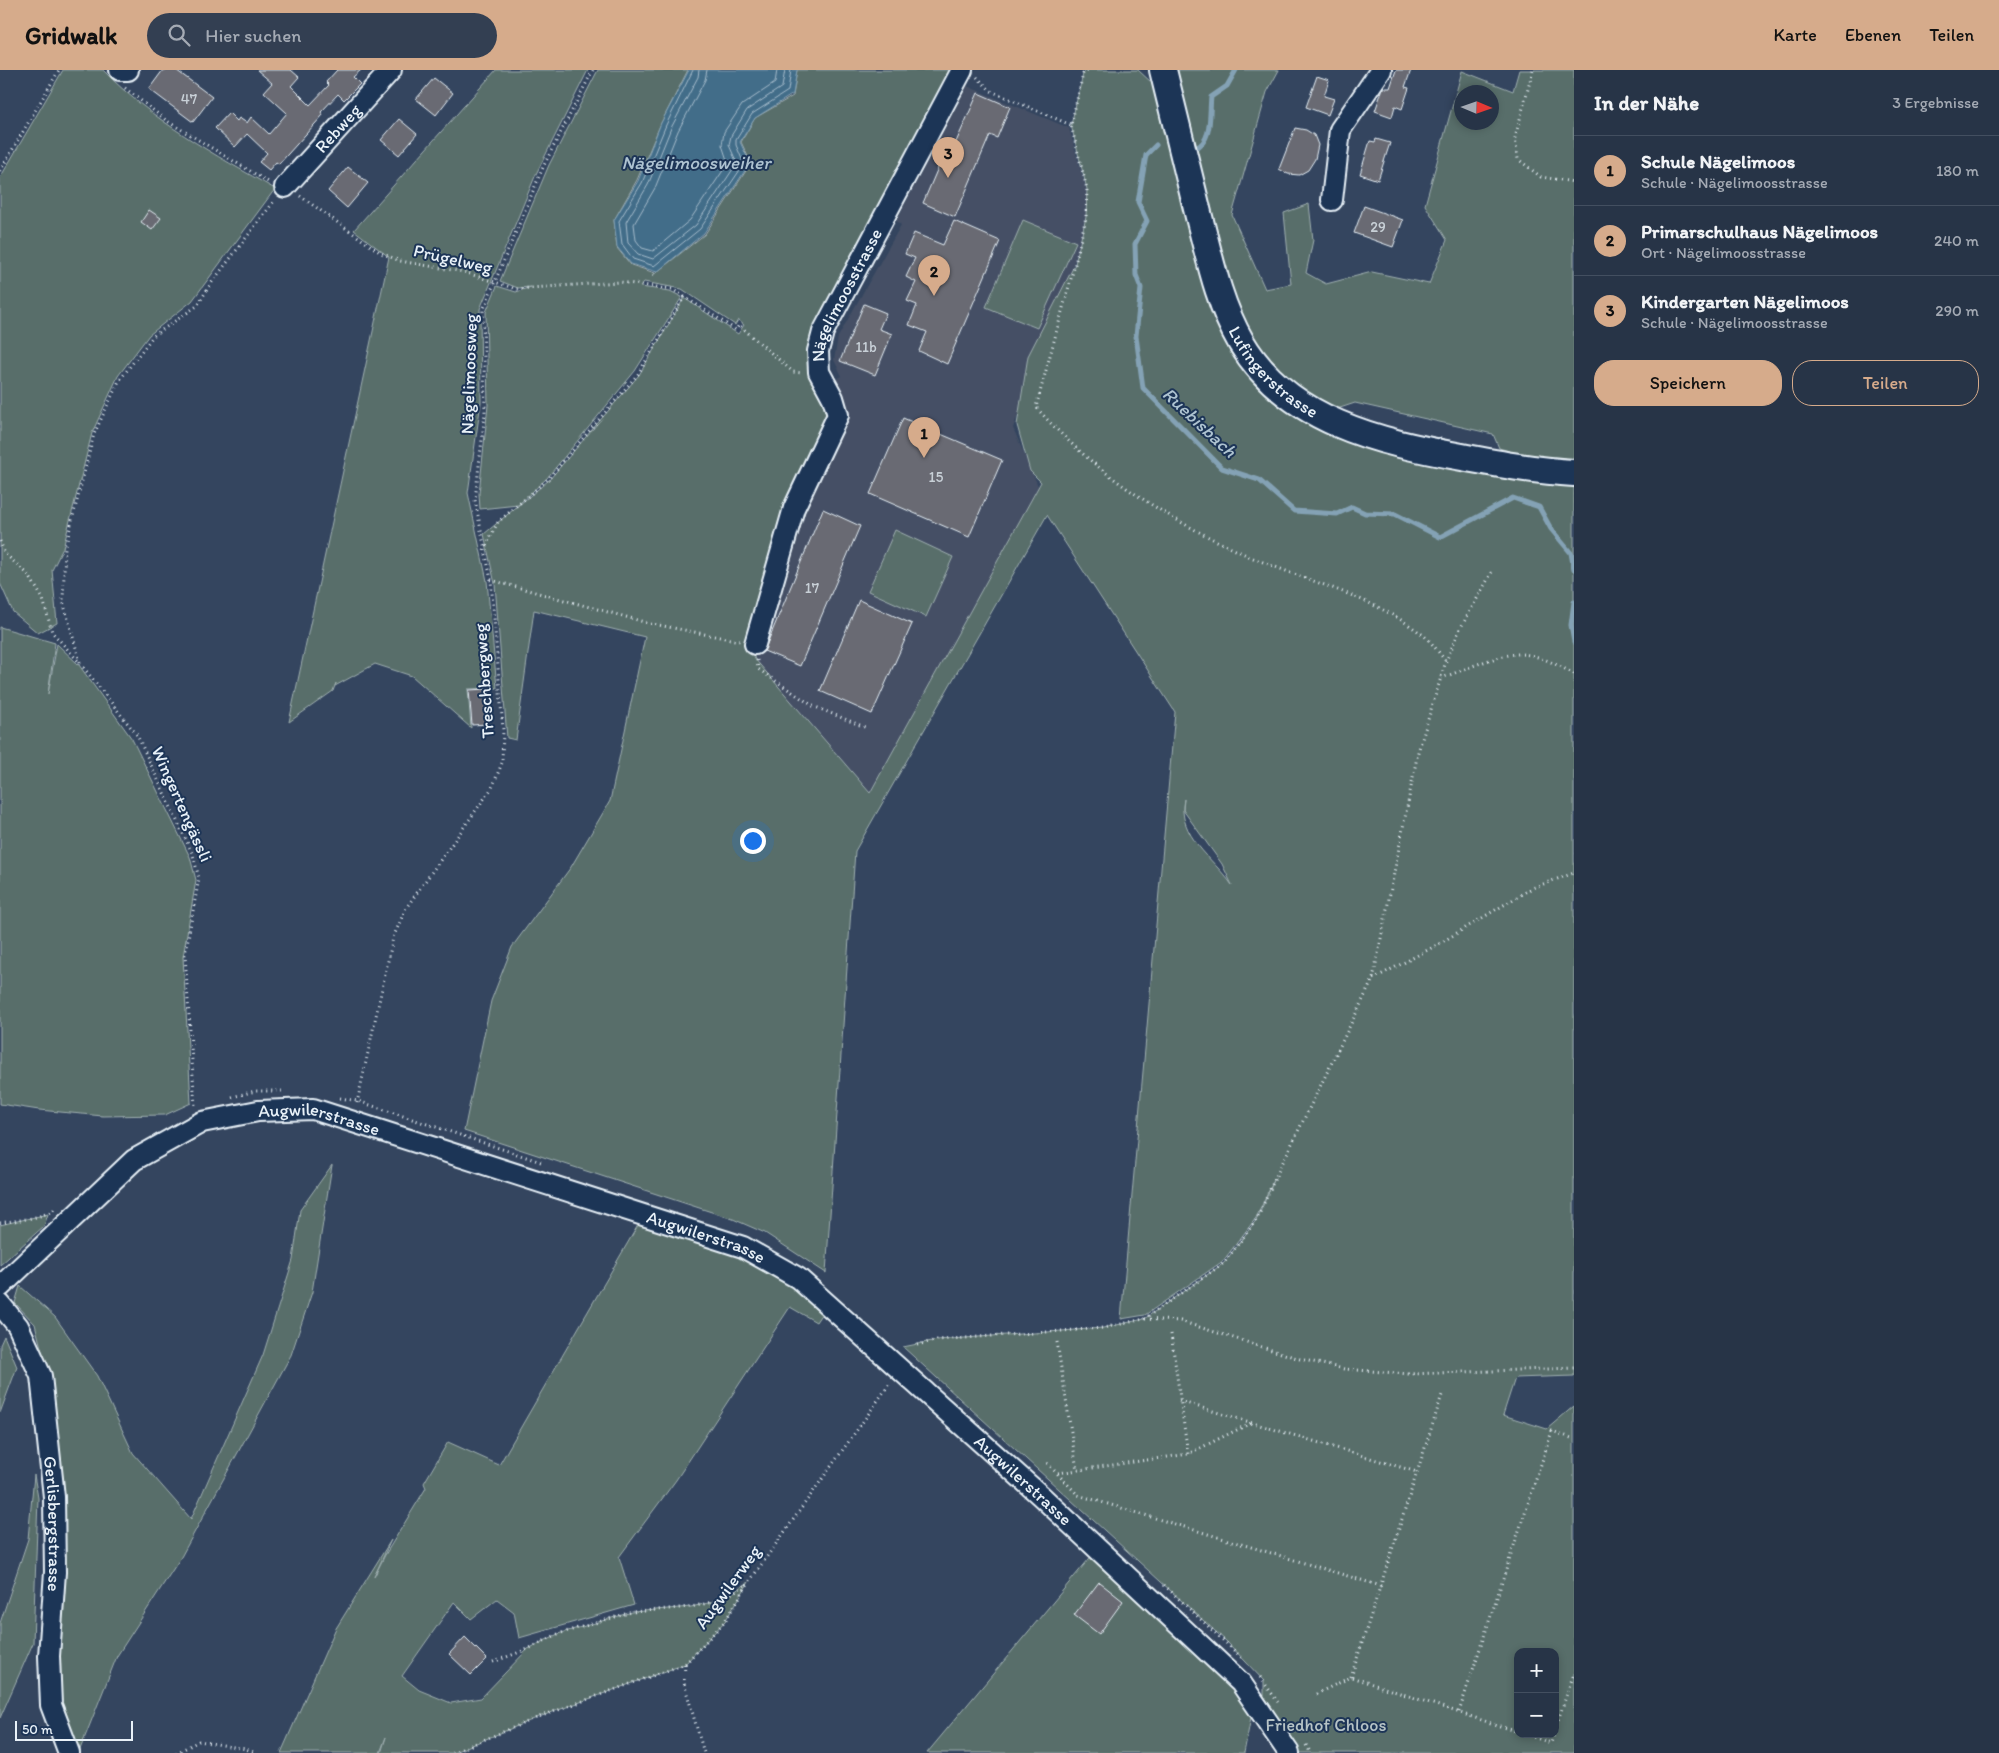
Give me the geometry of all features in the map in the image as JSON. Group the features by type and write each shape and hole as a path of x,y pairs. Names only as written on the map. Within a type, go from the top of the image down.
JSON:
{"main road":[{"name":"Lufingerstrasse","path":"1163,70 1222,303 1241,342 1260,369 1283,390 1318,415 1353,431 1386,441 1459,457 1548,472 1574,473"}],"street":[{"name":"Rebweg","path":"285,187 391,70"},
{"name":"Nägelimoosstrasse","path":"754,644 794,508 838,415 834,398 819,372 818,351 823,332 962,70"},
{"path":"1332,200 1340,130 1381,70"},
{"name":"Augwilerstrasse","path":"0,1286 134,1160 202,1122 258,1111 313,1109 743,1247 798,1278 1040,1495 1241,1683 1289,1753"},
{"name":"Gerlisbergstrasse","path":"0,1304 18,1326 41,1376 54,1497 54,1572 49,1656 51,1705 69,1753"}],"path":[{"path":"0,171 59,70"},
{"name":"Nägelimoosweg","path":"484,551 475,500 484,413 483,310 544,165 593,70"},
{"path":"970,70 991,91 1071,125"},
{"path":"1087,70 1083,74 1071,125 1087,190 1086,217 1036,408 1050,424 1109,476 1159,511 1251,557 1380,608 1424,635 1446,661"},
{"path":"1533,70 1515,138 1518,159 1541,177 1574,182"},
{"name":"Prügelweg","path":"124,74 167,121 274,186 285,187 380,253 400,261 464,272 523,289 620,282 672,289 736,330 740,326 793,372 819,372"},
{"path":"80,663 63,601 65,548 94,434 119,381 153,336 197,306 210,285 285,187"},
{"path":"484,551 498,522 548,479 638,374 685,296"},
{"name":"Wingertengässli","path":"0,541 5,554 28,574 43,599 52,632 80,663 137,735 193,855 199,878 185,955 194,1106 202,1122"},
{"name":"Treschbergweg","path":"358,1101 397,931 406,908 492,788 502,763 503,730 491,580 484,551"},
{"path":"1144,1319 1224,1263 1257,1219 1275,1178 1373,979 1418,752 1446,661 1460,629 1492,572"},
{"path":"491,580 648,623 754,644 758,669 813,706 868,728"},
{"path":"1440,678 1499,658 1520,654 1552,662 1574,674"},
{"path":"1373,979 1438,945 1532,888 1574,873"},
{"path":"917,1345 937,1340 1103,1328 1144,1319 1180,1321 1300,1359 1344,1369 1409,1374 1574,1368"},
{"path":"1171,1334 1179,1402 1188,1454"},
{"path":"1057,1342 1077,1470"},
{"name":"Augwilerweg","path":"452,1753 539,1717 685,1664 725,1621 749,1582 900,1368"},
{"path":"1352,1677 1442,1392"},
{"path":"1179,1402 1417,1472"},
{"path":"1058,1473 1188,1454 1251,1423"},
{"path":"1458,1712 1552,1431 1574,1439"},
{"path":"1047,1463 1078,1495 1381,1586"},
{"path":"493,1662 528,1649 558,1634 632,1612 691,1607 721,1600 749,1582"},
{"path":"685,1664 684,1683 704,1753"},
{"path":"1559,1717 1574,1673"},
{"path":"1316,1694 1352,1677 1514,1731"},
{"path":"1536,1738 1551,1743 1553,1738"},
{"path":"176,1753 199,1741 246,1748 256,1753"}],"shaded area":[{"path":"967,86 1069,128 1086,188 1087,219 1063,299 1013,428 1039,488 870,793 755,659 786,541 833,381 842,376 834,360 838,337 901,225 896,221"}],"green space":[{"path":"63,70 103,70 163,121 207,150 275,189 192,301 149,335 118,376 92,433 63,548 52,570 57,623 38,633 13,612 0,583 0,178"},
{"path":"496,70 588,70 536,174 480,309 481,402 468,493 487,581 497,688 468,689 471,728 412,676 375,664 335,686 336,683 333,691 289,722 389,257 354,230"},
{"name":"Friedhof Chloos","path":"598,70 688,70 661,123 637,180 614,220 617,248 631,265 655,273 652,276 705,234 751,163 741,142 755,118 793,96 797,70 954,70 819,326 831,413 792,505 754,658 870,793 1041,482 1030,471 1017,425 1028,356 1075,264 1086,217 1087,189 1071,125 1083,74 1087,70 1138,70 1180,109 1171,70 1279,70 1267,92 1232,215 1265,289 1291,284 1284,213 1309,204 1313,240 1306,273 1326,284 1372,272 1429,284 1447,240 1425,205 1454,100 1454,130 1499,130 1499,86 1513,91 1519,70 1574,70 1574,465 1553,464 1499,448 1493,434 1355,403 1319,415 1574,473 1574,1376 1515,1378 1503,1415 1547,1429 1574,1406 1574,1753 1300,1753 1264,1696 1264,1681 1227,1642 903,1347 937,1340 1103,1328 1144,1319 1224,1263 1257,1219 1275,1178 1256,1218 1223,1261 1145,1315 1121,1319 1175,712 1047,515 855,851 826,1273 765,1233 733,1219 464,1131 491,1001 512,947 571,867 610,801 645,637 534,610 516,740 507,738 495,584 484,534 549,480 639,375 684,298 738,334 744,325 738,320 735,325 682,289 644,282 640,287 670,291 682,297 635,371 547,478 518,505 480,509 479,494 488,405 486,312 497,286 516,292 531,287 518,288 500,281 549,165","holes":["1183,810 1222,864 1232,885 1198,846 1186,824"]},
{"path":"1462,71 1498,85 1458,85"},
{"path":"1023,220 1076,242 1037,328 986,307"},
{"path":"895,530 953,557 926,617 868,591"},
{"path":"0,627 55,643 48,694 57,644 79,665 132,739 190,857 196,880 183,957 191,1103 165,1115 103,1116 0,1104"},
{"path":"332,1165 312,1292 291,1355 181,1557 117,1656 79,1752 58,1702 48,1375 35,1324 15,1303 20,1286 55,1317 97,1376 133,1453 191,1519 263,1355 293,1260 300,1210"},
{"path":"48,1214 44,1226 0,1265 0,1225"},
{"path":"641,1220 692,1237 759,1266 802,1293 824,1310 816,1322 790,1307 676,1480 619,1557 634,1605 519,1638 514,1612 497,1599 471,1619 454,1602 402,1676 419,1690 451,1703 481,1698 528,1649 558,1634 632,1612 691,1607 721,1600 749,1582 725,1621 685,1664 539,1717 452,1753 381,1753 386,1737 380,1753 281,1753 335,1630 391,1540 374,1577 385,1555 426,1488 424,1483 448,1442 499,1465"},
{"path":"4,1336 17,1367 0,1413 0,1345"},
{"path":"34,1475 38,1498 33,1643 0,1718 0,1623 28,1539"},
{"path":"1094,1553 1253,1707 1244,1753 927,1753"}],"water":[{"name":"Nägelimoosweiher","path":"689,70 797,70 793,94 755,118 740,142 750,163 704,233 657,272 631,264 617,247 614,220 638,181 661,123"}],"building":[{"path":"163,70 176,70 212,97 193,122 149,89"},
{"path":"257,70 291,70 299,77 291,86 310,105 329,85 326,82 337,70 361,70 353,77 360,84 344,100 338,94 321,112 323,115 279,164 276,162 269,170 259,162 267,153 247,134 235,147 215,128 229,113 237,121 239,118 247,123 251,117 269,134 287,113 264,92 272,83"},
{"path":"1396,70 1411,70 1405,87 1409,88 1402,109 1395,106 1392,117 1375,111 1383,88 1390,88"},
{"path":"1317,76 1329,80 1324,96 1334,99 1328,115 1306,107"},
{"path":"434,78 453,93 436,115 416,99"},
{"path":"978,93 1010,107 997,138 990,135 955,217 923,203 946,149 952,151"},
{"path":"399,119 417,134 399,155 381,140"},
{"path":"1295,128 1306,130 1314,135 1318,145 1315,159 1308,170 1299,175 1288,174 1279,169"},
{"path":"1376,139 1390,143 1378,180 1360,174 1370,141 1375,142"},
{"path":"348,167 368,183 347,208 328,191"},
{"path":"1364,206 1403,220 1393,247 1354,233"},
{"path":"149,210 161,218 152,230 141,222"},
{"path":"954,221 1000,241 947,364 919,351 927,332 909,325 917,305 907,301 916,282 906,277 915,258 905,254 914,233 943,245"},
{"path":"864,304 886,313 879,329 892,334 875,375 840,361"},
{"path":"903,418 1002,460 969,537 870,494"},
{"path":"823,509 860,526 800,666 764,651"},
{"path":"859,600 912,624 872,714 820,691"},
{"path":"486,689 488,724 472,725 469,690"},
{"path":"1099,1582 1123,1601 1099,1634 1074,1615"},
{"path":"465,1637 487,1659 471,1675 449,1654"}],"waterway":[{"name":"Ruebisbach","path":"1195,148 1205,140 1210,119 1211,97 1227,86 1236,70"},
{"name":"Ruebisbach","path":"1156,145 1146,155 1138,202 1147,221 1135,244 1136,275 1141,288 1136,336 1143,388 1222,468 1259,480 1294,511 1337,514 1352,507 1365,513 1395,514 1440,537 1513,498 1539,507 1551,529 1571,553 1574,569"},
{"name":"Ruebisbach","path":"1574,602 1571,625 1574,642"}],"place":[{"name":"Kindergarten Nägelimoos","path":"948,178"},
{"name":"Primarschulhaus Nägelimoos","path":"934,296"},
{"name":"Schule Nägelimoos","path":"924,458"}]}
